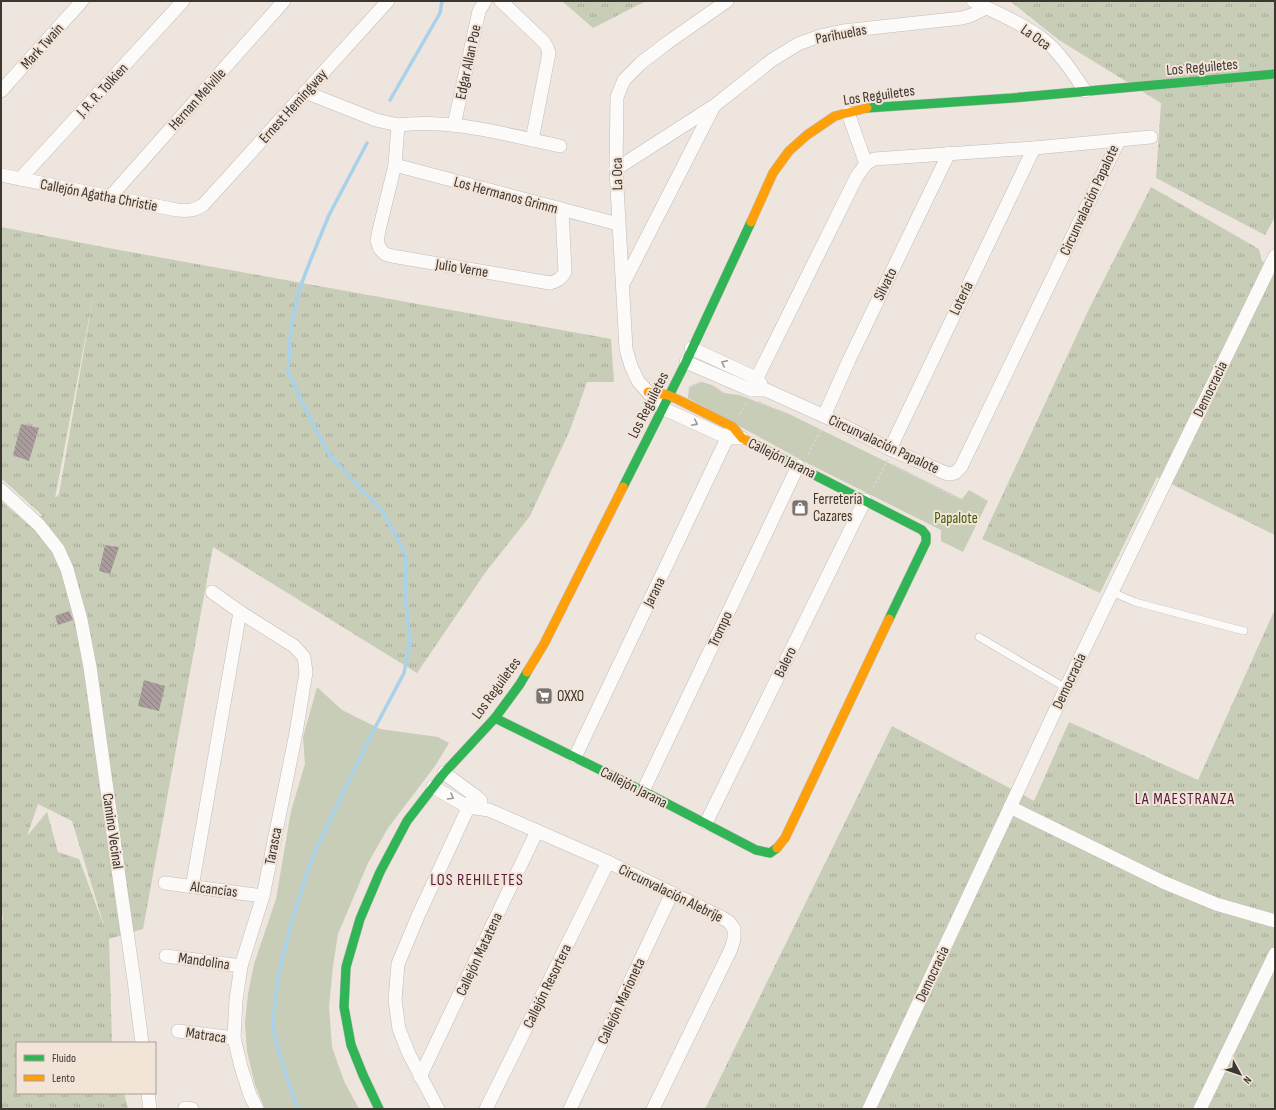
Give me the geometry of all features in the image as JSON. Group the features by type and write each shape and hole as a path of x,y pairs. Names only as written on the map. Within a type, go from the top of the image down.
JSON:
{"street":[{"name":"Mark Twain","path":"1,91 82,1"},
{"name":"J. R. R. Tolkien","path":"20,179 184,1"},
{"name":"Hernan Melville","path":"110,197 284,1"},
{"name":"Ernest Hemingway","path":"197,209 204,205 388,1"},
{"name":"Edgar Allan Poe","path":"454,125 479,11 485,1"},
{"path":"501,1 544,42 549,53 532,140"},
{"name":"La Oca","path":"662,408 638,381 631,366 626,349 616,169 617,97 624,80 641,63 661,47 727,1"},
{"name":"La Oca","path":"973,1 1032,33 1052,47 1064,61 1085,91"},
{"name":"Parihuelas","path":"616,169 714,106 772,60 798,44 820,36 865,28 950,20 972,16 986,8"},
{"name":"Los Reguiletes","path":"379,1109 351,1045 344,1007 346,966 360,919 380,872 407,821 433,787 494,718 520,684 544,644 668,395 686,362 691,348 773,173 789,151 807,135 835,116 865,108 1012,98 1275,74"},
{"path":"305,92 376,120 398,126 426,123 454,125 560,146"},
{"name":"Parihuelas","path":"622,286 714,106"},
{"path":"686,362 750,394 756,378 857,176 866,164 848,113"},
{"path":"395,165 398,126"},
{"path":"1119,140 1151,137"},
{"name":"Circunvalación Papalote","path":"866,164 874,159 1034,148 1119,140"},
{"name":"Circunvalación Papalote","path":"756,378 766,390 824,416 890,449 948,474 955,472 961,467 1119,140"},
{"name":"Lotería","path":"890,449 1034,148"},
{"name":"Silvato","path":"824,416 949,153"},
{"name":"Los Hermanos Grimm","path":"395,165 618,224"},
{"name":"Julio Verne","path":"395,165 377,241 380,249 385,254 392,256 550,283 562,278 566,272 562,210"},
{"name":"Callejón Agatha Christie","path":"1,175 177,210 189,211 197,209"},
{"name":"Democracia","path":"869,1109 1066,688 1275,256"},
{"path":"691,348 756,378"},
{"name":"Circunvalación Papalote","path":"750,394 766,390"},
{"path":"648,392 668,395"},
{"name":"Callejón Jarana","path":"668,395 730,433"},
{"name":"Callejón Jarana","path":"494,718 643,791 756,850 765,853 773,852 780,846 785,838 926,542 926,535 922,530 742,438 662,408"},
{"name":"Jarana","path":"575,757 730,433"},
{"name":"Trompo","path":"643,791 798,466"},
{"name":"Camino Vecinal","path":"1,490 39,525 58,549 67,569 81,620 94,690 142,1042"},
{"name":"Balero","path":"706,823 865,500"},
{"name":"Tarasca","path":"212,592 240,612 294,646 304,657 306,672 296,732 263,896 241,966 236,1000 234,1038 241,1067 256,1109"},
{"path":"192,887 240,612"},
{"name":"Circunvalación Alebrije","path":"444,774 474,795 489,810"},
{"path":"433,787 468,807"},
{"path":"438,1109 408,1054 399,1029 395,1000 398,964 418,916 474,795"},
{"name":"Circunvalación Alebrije","path":"468,807 489,810 608,862 721,917 729,922 734,929 734,938 731,949 653,1109"},
{"path":"1010,807 1164,882 1216,904 1275,921"},
{"name":"Callejón Matatena","path":"420,1077 537,831"},
{"name":"Callejón Resortera","path":"486,1109 608,862"},
{"name":"Alcancías","path":"165,883 263,896"},
{"name":"Callejón Marioneta","path":"570,1109 672,893"},
{"path":"1200,1109 1275,954"},
{"name":"Mandolina","path":"166,956 241,966"},
{"name":"Matraca","path":"178,1031 234,1038"},
{"path":"148,1094 150,1109"}],"lane":[{"path":"1112,592 1135,602 1244,631"},
{"path":"980,637 1066,688"}],"path":[{"path":"688,393 689,387 695,384 702,382 707,384"},
{"path":"730,433 750,394 775,408"},
{"path":"798,466 805,462 820,429 824,416"},
{"path":"865,500 888,462 890,449"},
{"path":"881,459 962,500"}],"green space":[{"path":"562,1 646,1 593,28"},
{"path":"1010,1 1275,1 1275,217 1265,235 1156,178 1161,103 1059,40"},
{"path":"1151,187 1259,249 1262,261 1275,269 1275,535 1157,477 1100,593 982,539 1089,309"},
{"path":"1,227 103,247 611,339 614,382 587,382 570,430 530,516 485,573 417,673 213,547 143,929 109,939 112,1042 16,1042 16,1094 124,1094 128,1109 1,1109 1,926 4,912 1,920 1,501 31,527 42,515 1,478","holes":["94,292 59,494 55,498","38,804 72,821 105,929 79,859 58,852 47,812 27,836"]},
{"name":"Papalote","path":"702,382 712,385 724,393 739,395 787,413 962,499 969,490 988,501 963,552 941,541 941,530 801,460 688,398 689,387"},
{"path":"1275,609 1275,1109 705,1109 892,726 1034,801 1069,722 1198,780"},
{"path":"317,687 342,710 380,729 438,737 449,743 435,766 388,828 368,863 338,934 329,1006 332,1047 344,1081 359,1109 265,1109 255,1085 247,1051 245,1023 248,994 254,964 276,899 291,811 305,764 303,737"}],"building":[{"path":"21,424 39,428 29,461 13,455"},
{"path":"105,545 119,547 110,574 99,571"},
{"path":"69,611 73,620 58,625 55,616"},
{"path":"144,680 165,686 159,711 138,706"}],"waterway":[{"path":"390,100 440,13 442,1"},
{"path":"300,1109 295,1102 273,1028 279,972 293,917 312,858 369,739 404,673 410,642 405,596 406,555 383,512 330,456 288,372 291,326 299,290 329,215 367,143"}],"traffic: fast":[{"path":"867,108 1012,98 1275,74"},
{"path":"623,487 686,362 751,222"},
{"path":"754,444 922,530 926,535 926,542 889,619"},
{"path":"379,1109 351,1045 344,1007 346,967 360,919 380,872 407,821 444,773 495,718 527,672"},
{"path":"495,718 643,791 756,850 770,853 777,848"}],"traffic: slow":[{"path":"751,222 773,173 789,151 807,135 835,116 867,108"},
{"path":"648,392 668,395 681,401 733,427 742,438 754,444"},
{"path":"527,672 544,644 623,487"},
{"path":"777,848 785,838 889,619"}],"place":[{"name":"Ferretería Cazares","path":"800,508"},
{"name":"OXXO","path":"544,696"}],"district":[{"name":"LA MAESTRANZA","path":"1185,798"},
{"name":"LOS REHILETES","path":"477,879"}]}
